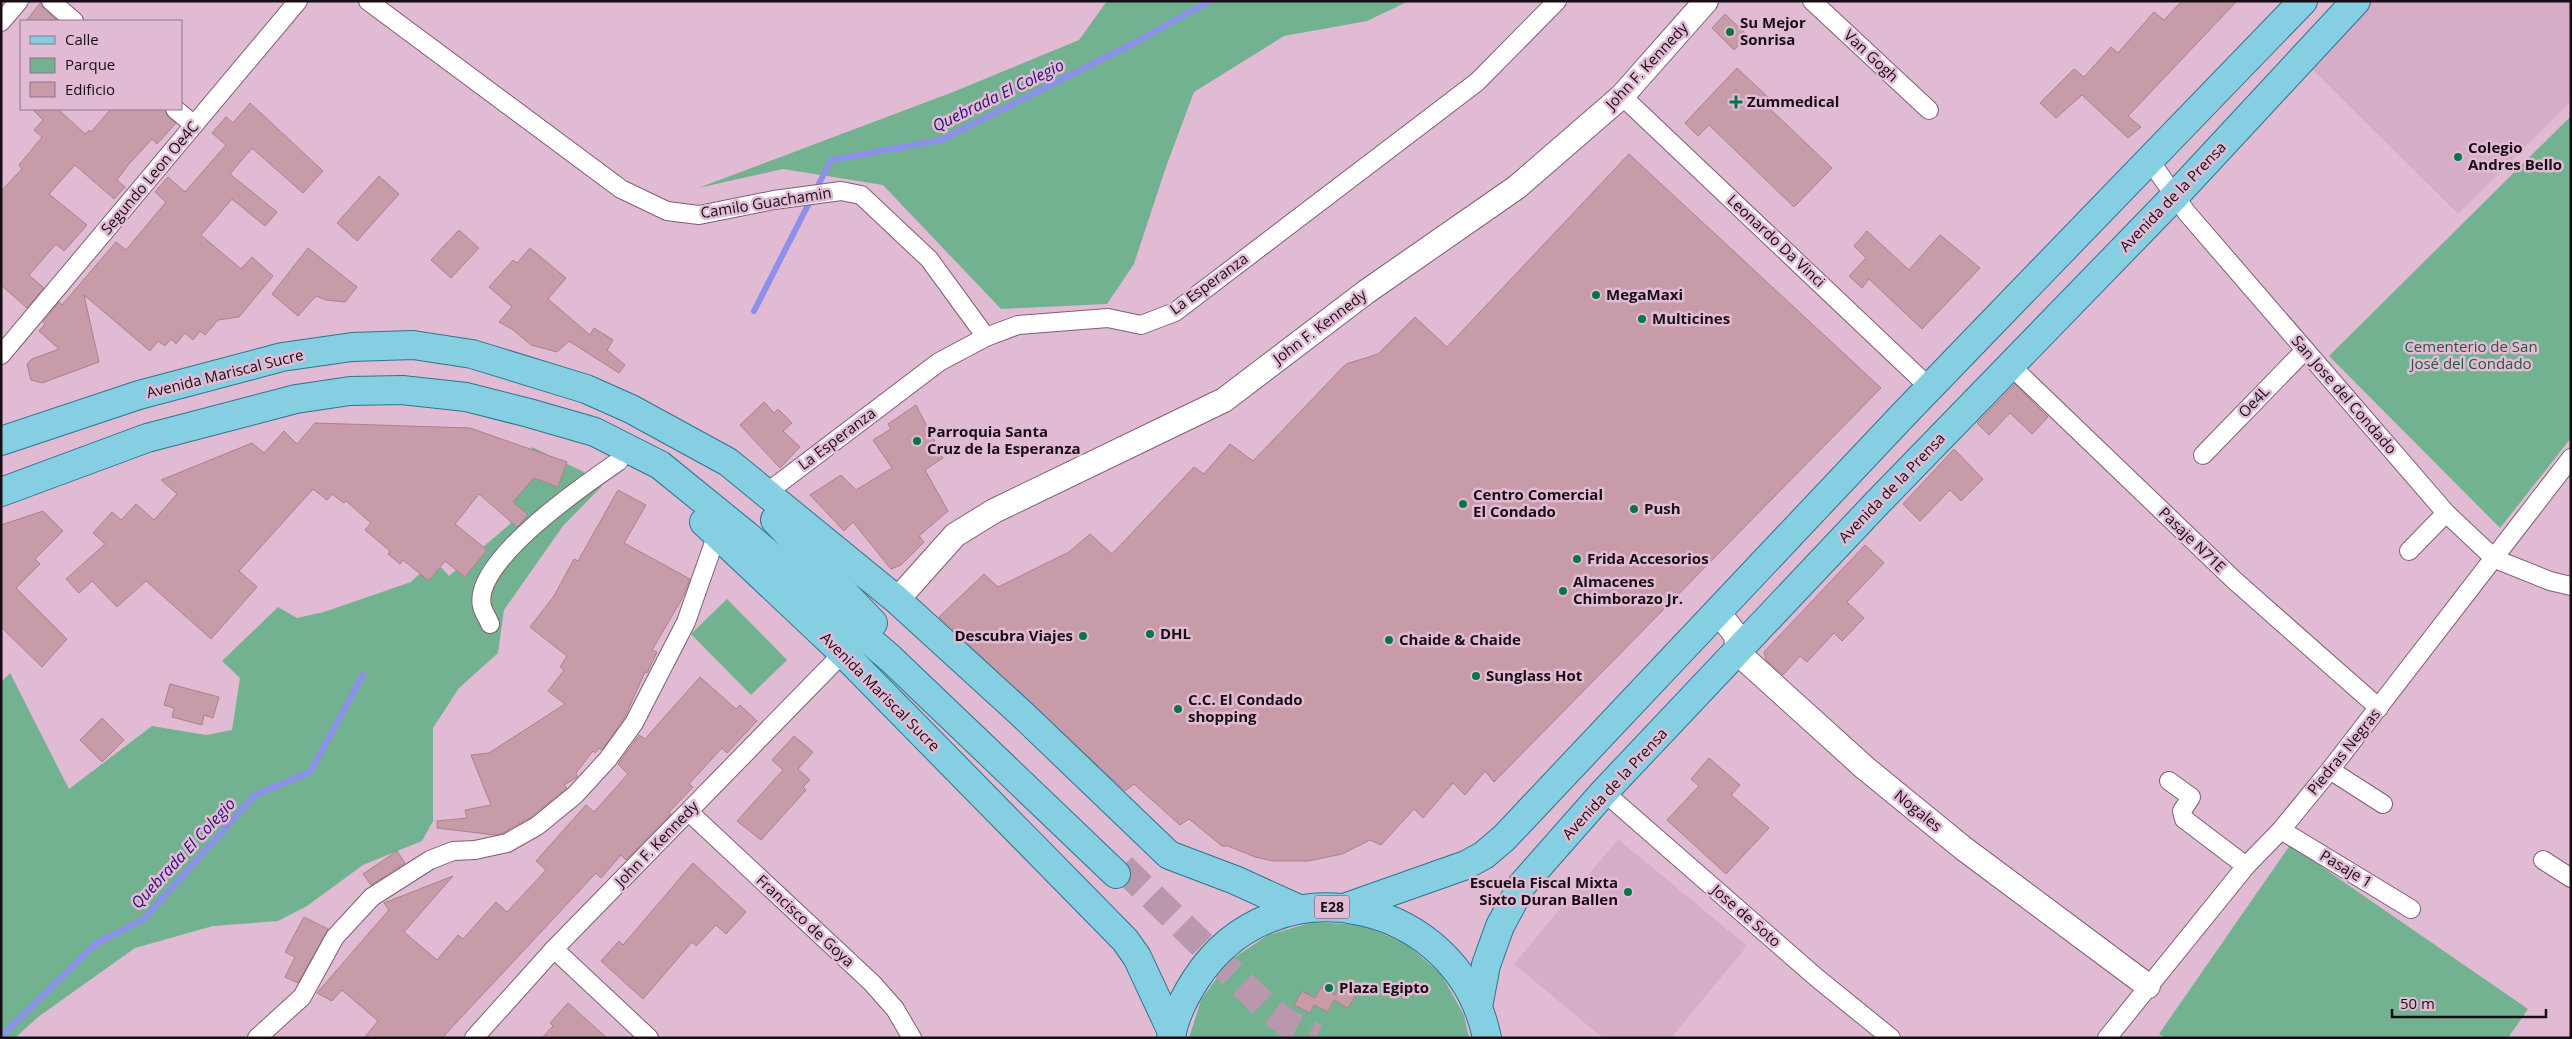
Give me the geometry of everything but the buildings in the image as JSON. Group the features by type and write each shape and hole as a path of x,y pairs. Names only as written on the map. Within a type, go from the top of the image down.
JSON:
{"main road":[{"name":"John F. Kennedy","path":"897,600 955,535 994,511 1224,400 1366,292 1517,187 1622,96 1706,1"},
{"path":"1347,907 1466,865 1484,855 1504,838 1717,611 2303,1"},
{"name":"Avenida de la Prensa","path":"1478,1007 1486,965 1497,933 1522,886 1604,792 2010,365 2174,197 2356,1"},
{"name":"Avenida Mariscal Sucre","path":"1,441 139,395 282,357 352,347 413,345 472,354 586,389 630,409 728,462 897,600 1024,715 1169,855 1235,880 1299,909"},
{"name":"Avenida Mariscal Sucre","path":"1,492 146,438 304,397 350,392 402,390 466,397 595,432 660,465 745,534 890,658 1119,871 892,644 778,524 678,435"},
{"name":"Avenida Mariscal Sucre","path":"529,413 619,461 691,509 843,653 1126,940 1137,958 1172,1035"},
{"path":"1717,611 1736,635 1738,653"},
{"name":"Nogales","path":"1738,653 1865,768 1963,848 2148,986"},
{"name":"E28","path":"1172,1035 1185,995 1206,963 1233,938 1264,920 1299,909 1323,906 1347,907 1381,915 1412,930 1432,945 1462,976 1478,1007 1487,1037"}],"street":[{"path":"1,22 19,1"},
{"path":"51,1 73,20"},
{"name":"Segundo Leon Oe4C","path":"1,355 298,1"},
{"name":"Camilo Guachamin","path":"368,1 621,189 667,211 698,215 774,200 841,191 861,195 929,259 986,337"},
{"name":"La Esperanza","path":"765,494 938,362 986,337 1018,325 1108,318 1141,325 1175,312 1477,82 1557,1"},
{"name":"Van Gogh","path":"1812,1 1929,110"},
{"name":"Leonardo Da Vinci","path":"1622,96 1930,388"},
{"path":"176,110 194,125"},
{"name":"San Jose del Condado","path":"2150,161 2174,197 2446,513 2495,559 2550,581 2571,586"},
{"name":"Oe4L","path":"2203,454 2305,350"},
{"name":"Pasaje N71E","path":"2010,365 2234,580 2379,708"},
{"name":"Piedras Negras","path":"2107,1038 2246,866 2281,830 2330,770 2495,559 2571,458"},
{"path":"490,624 481,606 484,588 500,558 536,523 585,484 619,461"},
{"path":"2409,551 2446,513"},
{"path":"257,1038 302,997 335,937 372,897 430,860 453,851 475,850 507,843 537,826 574,795 608,759 634,723 686,622 717,534"},
{"name":"John F. Kennedy","path":"474,1038 554,949 843,653"},
{"path":"2330,770 2383,804"},
{"path":"2169,781 2191,796 2182,811 2184,819 2246,866"},
{"name":"Jose de Soto","path":"1604,792 1817,978 1891,1038"},
{"name":"Francisco de Goya","path":"689,812 872,983 895,1009 912,1038"},
{"name":"Pasaje 1","path":"2281,830 2411,909"},
{"path":"2543,860 2571,878"},
{"path":"554,949 649,1038"}],"shaded area":[{"name":"Colegio Andres Bello","path":"2374,1 2571,1 2571,101 2458,214 2309,66"},
{"name":"Escuela Fiscal Mixta Sixto Duran Ballen","path":"1618,839 1747,946 1671,1038 1603,1038 1514,964"}],"green space":[{"path":"1107,1 1409,1 1367,21 1284,36 1194,92 1166,167 1134,264 1107,304 1001,309 883,185 783,169 698,188 953,92 1079,40"},
{"name":"Cementerio de San José del Condado","path":"2571,116 2571,438 2500,528 2329,356"},
{"path":"532,447 582,471 602,486 563,526 504,610 498,653 459,688 433,728 433,821 422,841 363,865 307,906 278,921 213,926 135,948 38,1017 15,1038 1,1038 1,682 10,673 69,789 152,726 206,735 232,730 240,678 222,661 278,607 297,618 324,612 411,582 434,560 449,576 510,524 515,504 506,492 519,475"},
{"path":"727,599 787,660 751,695 691,634"},
{"path":"2290,845 2528,1009 2508,1038 2165,1038 2159,1034"},
{"name":"Plaza Egipto","path":"1313,922 1361,925 1405,943 1441,974 1464,1015 1469,1038 1189,1038 1201,1000 1229,961 1268,935"}],"waterway":[{"name":"Quebrada El Colegio","path":"754,311 831,160 941,140 1136,42 1210,1"},
{"name":"Quebrada El Colegio","path":"1,1037 95,944 144,919 255,795 310,772 363,675"}],"tunnel":[{"path":"1122,867 1265,1006 1287,1023 1316,1038"}],"place":[{"name":"Su Mejor Sonrisa","path":"1730,32"},
{"name":"Zummedical","path":"1736,102"},
{"name":"Colegio Andres Bello","path":"2458,157"},
{"name":"MegaMaxi","path":"1596,295"},
{"name":"Multicines","path":"1642,319"},
{"name":"Parroquia Santa Cruz de la Esperanza","path":"917,441"},
{"name":"Centro Comercial El Condado","path":"1463,504"},
{"name":"Push","path":"1634,509"},
{"name":"Frida Accesorios","path":"1577,559"},
{"name":"Almacenes Chimborazo Jr.","path":"1563,591"},
{"name":"DHL","path":"1150,634"},
{"name":"Descubra Viajes","path":"1083,636"},
{"name":"Chaide & Chaide","path":"1389,640"},
{"name":"Sunglass Hot","path":"1476,676"},
{"name":"C.C. El Condado shopping","path":"1178,709"},
{"name":"Escuela Fiscal Mixta Sixto Duran Ballen","path":"1628,892"},
{"name":"Plaza Egipto","path":"1329,988"}]}
